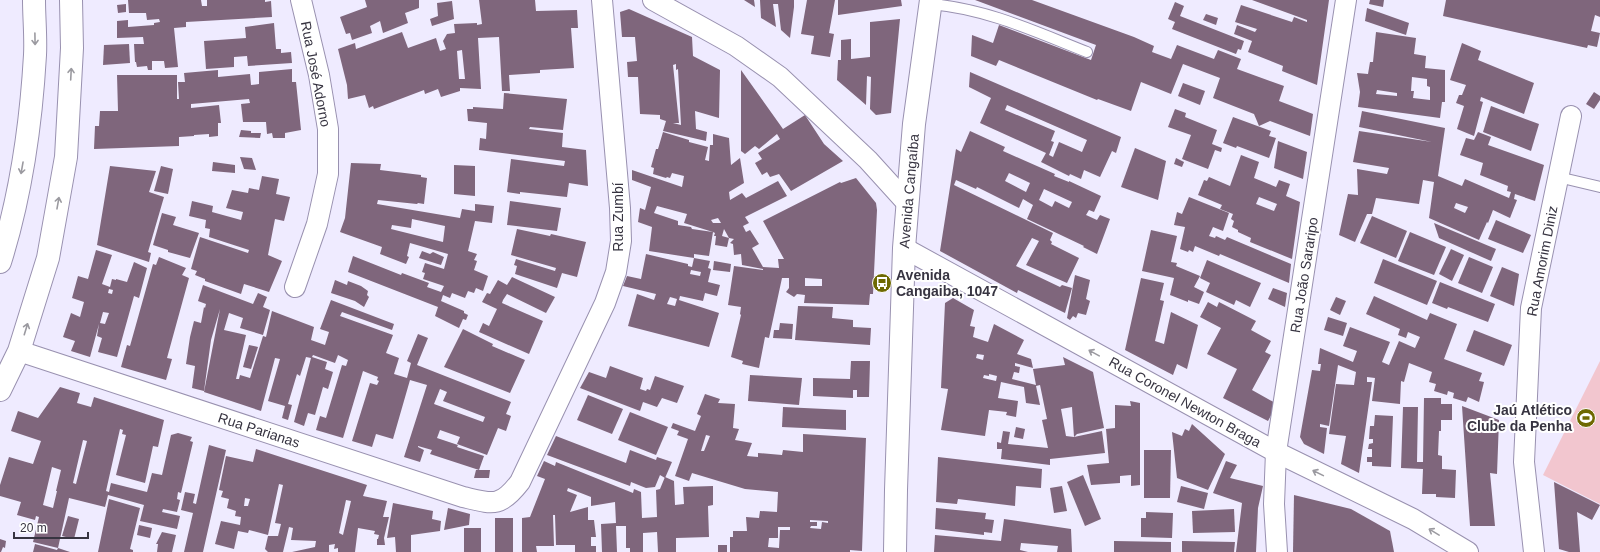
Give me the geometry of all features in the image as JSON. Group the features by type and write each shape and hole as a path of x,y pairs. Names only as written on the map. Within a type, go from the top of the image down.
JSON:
{"main road":[{"path":"0,262 11,225 28,130 35,54 34,0"},
{"path":"0,390 19,351 48,258 66,157 72,48 71,0"},
{"name":"Avenida Cangaíba","path":"895,552 904,248 914,124 931,2"}],"street":[{"name":"Rua José Adorno","path":"295,287 317,224 328,174 328,129 320,75 301,0"},
{"name":"Rua Zumbí","path":"501,501 511,494 520,482 606,303 616,272 621,241 620,208 602,0"},
{"path":"654,0 736,46 780,77 868,160 907,203"},
{"name":"Rua João Sararipo","path":"1277,552 1274,504 1276,452 1346,0"},
{"name":"Rua Amorim Diniz","path":"1534,552 1524,462 1531,308 1571,116"},
{"name":"Rua Coronel Newton Braga","path":"904,248 1276,452 1412,519 1468,552"},
{"name":"Rua Parianas","path":"19,351 463,497 485,502 501,501"}],"lane":[{"path":"931,2 998,17 1087,52"},
{"path":"1558,177 1600,187"}],"shaded area":[{"name":"Jaú Atlético Clube da Penha","path":"1600,361 1600,504 1543,475"}],"building":[{"path":"128,0 201,0 202,6 207,6 207,0 265,0 265,2 271,1 272,17 186,22 186,27 174,28 178,67 165,68 164,61 152,61 152,70 148,70 147,66 137,67 135,62 134,44 144,44 143,37 117,38 117,21 128,20 128,27 154,25 154,23 160,22 159,19 147,20 146,13 129,13"},
{"path":"365,0 419,0 419,8 405,13 408,23 383,33 380,21 370,26 372,33 352,40 350,33 346,34 340,17 367,7"},
{"path":"479,0 535,0 536,11 577,10 578,28 571,28 574,68 540,70 540,73 509,75 510,91 502,91 499,37 478,38 481,89 460,88 460,91 441,97 438,89 425,94 424,90 374,109 373,106 369,108 365,95 348,99 347,85 338,49 355,43 356,49 402,32 408,48 436,38 440,51 446,49 443,41 447,34 455,33 454,24 482,24","holes":["462,50 465,79 459,79 457,51"]},
{"path":"744,0 754,0 755,7"},
{"path":"760,0 794,0 790,38 781,30 778,4 773,4 776,27 761,18"},
{"path":"807,0 835,0 829,33 834,34 830,57 811,54 814,36 801,34"},
{"path":"838,0 901,0 902,6 838,15"},
{"path":"975,0 1032,0 1134,37 1154,46 1152,52 1171,59 1177,45 1214,59 1218,50 1241,59 1237,69 1284,86 1279,101 1313,114 1310,136 1270,121 1259,126 1254,114 1213,98 1220,78 1183,64 1171,94 1141,82 1131,111 1098,99 1097,100 999,60 996,66 971,56 972,35 993,43 999,25 1091,60 1096,45"},
{"path":"1252,0 1329,0 1317,85 1282,71 1283,66 1248,52 1252,41 1234,34 1237,25 1255,32 1257,29 1235,22 1241,5 1292,22 1294,17 1307,22 1307,20"},
{"path":"1370,0 1384,0 1383,7 1369,4"},
{"path":"1446,0 1600,0 1600,17 1595,15 1591,31 1600,33 1597,47 1588,45 1587,48 1443,16"},
{"path":"452,1 454,19 432,26 430,19 438,16 437,3"},
{"path":"1175,2 1184,6 1180,16 1244,41 1241,50 1238,49 1236,54 1172,29 1175,22 1168,19"},
{"path":"126,4 126,12 118,13 117,5"},
{"path":"1367,8 1409,23 1406,35 1365,21"},
{"path":"629,9 692,37 693,56 720,70 719,118 695,111 696,129 707,132 706,141 663,131 666,121 660,119 660,115 640,114 638,77 628,77 627,62 637,61 635,37 622,37 620,12","holes":["676,64 676,70 678,69 681,125 673,123 679,123 673,65"]},
{"path":"1206,14 1218,18 1216,25 1203,20"},
{"path":"900,19 891,113 876,115 870,109 871,77 867,76 866,105 837,80 838,60 841,60 841,40 851,39 851,59 870,57 870,22"},
{"path":"274,23 276,49 281,49 281,53 291,52 292,63 248,66 247,56 234,57 234,67 206,69 204,41 246,38 245,27"},
{"path":"1376,32 1416,38 1414,54 1426,56 1425,68 1445,70 1445,102 1442,102 1440,118 1358,107 1360,92 1357,73 1368,74 1370,62 1373,62","holes":["1412,77 1427,79 1427,86 1430,87 1430,100 1413,98 1414,91 1411,91","1377,90 1397,93 1397,96 1376,94"]},
{"path":"1462,43 1481,51 1478,60 1534,83 1524,114 1481,97 1480,101 1483,102 1474,136 1457,129 1464,106 1456,103 1459,95 1462,95 1466,85 1450,80"},
{"path":"129,44 130,63 103,65 104,45"},
{"path":"292,69 292,82 296,82 301,130 285,133 285,138 273,138 272,133 267,134 266,122 243,122 241,104 250,103 249,99 191,104 191,108 219,105 221,123 218,123 218,136 209,137 209,134 179,137 179,146 94,149 95,126 99,126 100,111 118,111 117,75 177,75 177,99 179,99 178,82 185,82 184,73 218,70 218,77 250,74 251,85 259,84 259,72"},
{"path":"741,70 783,129 805,115 824,144 843,161 791,191 779,174 770,177 767,172 762,175 755,163 762,159 758,153 780,139 777,134 759,149 755,146 745,154 741,151"},
{"path":"970,72 1121,137 1116,153 1112,151 1100,177 1084,170 1081,179 1070,174 1069,176 1041,162 1046,153 980,123 991,98 969,87","holes":["1007,105 1087,140 1082,152 1059,142 1053,157 1049,155 1054,142 1051,141 1055,131 1005,110"]},
{"path":"1183,83 1205,91 1200,105 1178,96"},
{"path":"1594,92 1600,96 1600,100 1594,109 1586,104"},
{"path":"504,93 567,99 563,130 530,127 529,129 563,133 562,147 586,150 588,186 569,183 567,197 507,192 511,159 564,166 565,161 479,150 480,138 486,139 487,123 468,121 467,109 473,109 473,107 503,109"},
{"path":"1491,106 1539,124 1531,151 1483,132"},
{"path":"1175,109 1186,113 1185,117 1217,130 1212,144 1222,148 1221,152 1215,150 1208,169 1182,159 1191,135 1168,127"},
{"path":"1362,111 1445,128 1438,176 1462,186 1465,179 1509,198 1511,192 1507,191 1508,186 1480,175 1483,163 1460,155 1466,138 1474,140 1478,132 1491,137 1488,145 1544,165 1535,201 1515,194 1514,199 1517,200 1510,218 1493,210 1479,240 1429,218 1434,182 1423,180 1419,204 1376,198 1372,214 1367,214 1355,242 1339,235 1348,194 1358,195 1357,169 1387,174 1389,168 1353,162 1359,131 1432,142 1359,127","holes":["1456,203 1468,207 1465,213 1454,208"]},
{"path":"1233,117 1271,131 1269,136 1276,138 1269,158 1237,146 1236,148 1223,143"},
{"path":"241,130 251,131 251,133 261,133 260,138 239,137"},
{"path":"970,131 1005,147 1003,151 1055,174 1054,176 1069,181 1101,196 1094,212 1089,210 1086,215 1097,220 1100,215 1110,219 1097,254 1083,247 1084,246 1027,219 1033,205 1023,199 1019,208 977,187 976,189 956,180 954,185 1053,233 1050,240 1052,242 1051,244 1079,258 1067,283 1026,265 1039,241 1032,238 1016,266 1060,287 1062,285 1072,288 1065,313 1018,290 1017,293 940,251 956,149 961,152","holes":["1009,173 1030,183 1026,192 1005,181","1044,189 1072,202 1069,208 1055,201 1052,207 1039,200"]},
{"path":"663,132 689,140 689,142 708,147 705,160 709,161 710,145 713,145 713,134 729,138 731,165 740,158 744,183 729,192 730,200 742,193 746,198 778,181 787,196 745,217 749,223 743,226 746,232 750,230 759,244 752,248 763,267 779,268 778,259 784,259 763,221 840,182 841,183 856,178 876,203 877,210 873,294 870,294 869,305 804,303 805,295 797,294 794,297 786,292 789,288 789,278 782,278 769,338 765,337 759,368 742,364 743,361 731,357 741,315 741,307 728,305 734,266 763,269 742,265 741,254 734,255 733,244 730,243 734,239 729,238 727,247 715,245 716,236 714,236 715,233 713,232 709,256 694,254 694,258 649,251 652,227 638,222 640,208 645,210 651,187 632,180 632,170 682,187 684,176 672,173 670,178 666,178 653,174 654,168 651,167 656,149 658,149","holes":["657,206 687,214 684,223 713,232 692,229 691,227 678,225 678,221 654,213","718,218 721,223 713,223 711,220","724,229 729,238 722,236","805,278 822,279 822,286 805,286"]},
{"path":"1278,141 1307,152 1303,179 1274,168"},
{"path":"1135,148 1166,161 1158,200 1121,187"},
{"path":"1241,155 1259,162 1254,178 1276,187 1279,180 1290,184 1286,196 1300,202 1292,259 1250,242 1251,238 1238,232 1238,230 1232,227 1234,221 1231,219 1233,214 1220,209 1222,205 1198,195 1204,180 1207,181 1209,177 1230,186","holes":["1259,197 1277,204 1274,211 1256,204"]},
{"path":"240,157 252,158 256,170 244,169"},
{"path":"1176,158 1184,162 1182,167 1174,164"},
{"path":"213,162 235,165 235,173 212,171"},
{"path":"351,163 381,164 380,170 421,175 421,177 427,178 424,204 378,200 377,204 460,218 462,209 475,211 475,204 494,206 492,223 475,221 468,251 477,254 474,260 477,261 474,270 488,276 483,291 476,288 474,293 468,291 465,298 452,293 450,298 443,295 441,301 464,311 464,313 468,315 466,320 463,319 459,328 435,316 438,307 348,272 353,256 401,275 402,273 429,283 427,287 441,292 444,286 423,279 425,273 422,272 425,263 444,269 448,254 410,243 407,256 409,257 406,264 380,254 382,247 340,232 345,218","holes":["412,219 445,226 443,242 391,229 392,225 411,228"]},
{"path":"454,165 475,166 475,196 454,194"},
{"path":"110,166 156,171 149,192 164,197 148,252 151,253 149,262 97,245"},
{"path":"161,166 173,169 168,194 154,191"},
{"path":"262,176 279,179 276,194 290,197 284,221 275,219 268,255 282,261 269,292 244,284 241,294 205,281 205,279 195,275 197,271 191,269 200,237 248,253 249,250 209,237 210,229 205,228 206,220 189,216 192,201 213,206 212,212 241,220 243,212 226,208 232,190 248,193 249,188 259,190"},
{"path":"1189,197 1229,213 1223,231 1213,227 1209,236 1215,238 1216,236 1225,240 1227,237 1291,264 1289,283 1220,254 1219,256 1195,246 1193,252 1180,249 1185,227 1174,225 1177,212 1182,214"},
{"path":"510,201 561,208 557,231 507,225"},
{"path":"162,213 176,217 173,225 199,233 190,258 168,252 168,250 153,245"},
{"path":"1372,216 1407,231 1396,258 1360,243"},
{"path":"1496,220 1531,235 1523,253 1488,239"},
{"path":"1434,223 1496,249 1491,261 1439,238"},
{"path":"517,229 550,236 551,234 586,242 577,277 562,273 557,288 515,274 517,266 514,265 516,259 555,271 556,268 511,255"},
{"path":"1151,230 1177,236 1171,262 1177,263 1176,266 1200,276 1194,287 1204,292 1199,304 1188,300 1188,302 1170,295 1174,278 1142,271"},
{"path":"1410,232 1446,247 1434,275 1398,261"},
{"path":"1451,249 1464,255 1452,281 1439,274"},
{"path":"96,250 112,255 102,284 110,287 112,279 127,282 134,262 147,268 139,298 134,296 117,357 98,352 102,338 97,336 99,324 90,357 71,351 75,341 63,337 71,313 80,317 84,302 72,298 78,276 88,279","holes":["109,289 113,290 112,294 108,293","103,312 109,313 105,324 100,323"]},
{"path":"422,251 430,254 433,252 444,257 441,265 419,258"},
{"path":"646,254 688,264 688,266 692,267 694,258 710,261 708,268 711,269 708,282 720,285 717,296 705,293 703,301 680,296 679,300 719,313 709,347 628,326 637,294 654,300 656,294 623,286 627,276 641,279","holes":["691,270 701,272 700,276 690,274","670,297 677,299 675,306 667,304"]},
{"path":"159,257 186,268 182,275 189,278 167,358 172,359 166,380 121,367 127,345 130,346 153,264 156,265"},
{"path":"1469,257 1493,267 1482,293 1458,283"},
{"path":"1383,259 1437,281 1427,305 1374,283"},
{"path":"1207,260 1261,283 1250,307 1236,300 1234,305 1206,292 1210,283 1200,278"},
{"path":"714,261 731,264 730,272 713,270"},
{"path":"1502,267 1519,274 1514,306 1490,296"},
{"path":"1075,275 1090,280 1086,299 1090,301 1086,315 1078,313 1076,318 1073,316 1070,320 1067,318"},
{"path":"512,277 555,297 546,313 507,294 503,300 502,303 543,321 529,354 479,332 483,323 489,326 497,309 482,302 487,293 490,294 498,280 507,285"},
{"path":"1141,278 1164,283 1160,300 1164,301 1155,341 1164,344 1171,312 1198,325 1187,369 1177,364 1173,375 1125,350"},
{"path":"335,280 347,285 348,281 361,286 368,291 367,295 369,297 364,307 355,301 331,293"},
{"path":"1440,282 1495,304 1488,322 1448,307 1447,309 1432,303"},
{"path":"203,285 253,304 258,293 267,297 263,307 270,310 263,335 240,328 243,318 229,313 224,330 246,335 236,379 239,379 240,375 250,378 263,336 266,337 272,311 314,327 311,340 325,345 329,332 320,329 331,300 394,324 392,330 342,312 340,316 393,335 386,353 399,358 394,374 407,378 411,363 407,361 418,334 428,338 417,365 511,402 506,414 511,416 506,431 498,428 487,455 457,444 460,437 440,430 437,438 458,445 457,447 484,456 479,470 430,454 432,450 418,446 424,450 420,462 404,457 427,385 410,380 393,439 376,434 372,447 352,441 370,383 377,385 379,381 377,380 378,377 363,371 343,438 316,430 320,416 326,418 342,365 346,366 348,360 338,355 335,363 313,355 312,357 327,362 325,369 333,372 328,389 323,387 315,415 308,413 304,426 294,422 311,358 306,357 300,376 297,374 288,404 292,405 288,420 282,418 285,406 268,401 280,359 275,358 261,411 204,392 220,309 211,340 204,391 192,388 195,366 186,364 190,337 194,321 201,323 206,304 198,301","holes":["440,389 447,392 443,401 485,417 483,422 434,404"]},
{"path":"1273,288 1287,293 1285,307 1268,299"},
{"path":"1374,296 1427,320 1430,313 1457,324 1444,359 1482,373 1479,381 1484,382 1479,402 1468,397 1466,402 1453,398 1454,393 1448,391 1447,395 1434,391 1436,384 1429,382 1432,372 1409,363 1404,382 1401,381 1400,404 1372,401 1375,378 1367,377 1367,382 1372,382 1359,473 1341,464 1346,436 1329,434 1336,384 1354,385 1356,372 1338,365 1329,426 1320,424 1320,427 1327,428 1324,454 1304,444 1300,437 1312,370 1320,371 1321,364 1318,364 1320,348 1353,362 1357,351 1343,346 1350,327 1390,342 1382,362 1389,365 1399,341 1415,348 1420,337 1408,332 1406,338 1398,335 1400,329 1366,314"},
{"path":"1336,297 1346,301 1340,315 1330,310"},
{"path":"953,298 974,310 970,326 975,327 973,337 988,342 994,324 1024,340 1017,354 1031,359 1033,368 1015,363 1015,366 1020,367 1019,373 1014,372 1012,379 1036,385 1033,369 1065,365 1063,357 1093,372 1104,428 1077,434 1074,437 1102,431 1105,453 1050,459 1050,465 1001,459 1002,449 997,449 997,442 1001,443 1003,431 1010,432 1008,444 1048,448 1042,420 1047,419 1040,385 1036,386 1040,405 1026,403 1024,387 1001,382 998,398 1018,401 1016,417 1006,415 1007,412 989,410 985,436 941,430 948,389 941,388 945,303","holes":["977,354 984,355 983,360 976,358","989,374 997,376 996,381 983,378 984,375 989,376","1072,407 1074,437 1066,436 1061,409"]},
{"path":"1208,302 1217,307 1219,302 1256,321 1251,330 1271,341 1265,352 1271,355 1252,390 1277,404 1268,421 1223,398 1237,369 1207,354 1221,328 1200,317"},
{"path":"798,306 833,307 832,318 853,320 853,327 871,328 870,345 795,340"},
{"path":"1328,317 1347,323 1343,336 1324,330"},
{"path":"780,323 793,324 792,339 773,338 774,330 779,330"},
{"path":"463,329 493,344 492,346 525,360 510,393 444,367"},
{"path":"1474,330 1512,345 1504,366 1466,351"},
{"path":"249,345 258,347 251,369 243,367"},
{"path":"851,361 870,361 869,397 857,397 857,390 853,390 853,398 813,396 813,378 850,379"},
{"path":"610,366 643,378 640,389 646,391 647,389 650,390 655,376 684,386 677,403 662,398 657,407 643,402 640,411 580,388 589,372 606,378"},
{"path":"750,375 802,378 799,405 748,401"},
{"path":"60,387 80,393 77,403 91,407 94,397 164,420 158,447 153,446 145,483 116,475 126,435 122,434 123,430 120,429 106,491 109,492 111,483 147,492 152,473 162,475 171,435 178,433 192,437 190,441 193,442 181,493 178,492 177,499 180,500 177,512 163,509 162,512 180,516 177,529 140,521 144,505 108,495 105,507 69,498 58,548 33,542 39,517 36,516 35,520 17,515 21,502 0,496 0,485 9,457 33,464 41,441 11,431 18,411 38,418","holes":["83,440 87,441 76,484 73,483","52,467 61,470 53,508 43,505"]},
{"path":"705,394 720,399 718,403 735,404 733,428 739,429 735,440 752,443 747,456 758,457 758,453 782,455 783,450 803,452 803,434 866,438 862,551 730,552 730,537 733,537 733,531 747,531 746,517 759,518 760,511 777,512 778,492 745,489 692,473 689,481 675,476 688,439 677,435 679,431 671,428 673,423 695,431 701,416 697,414","holes":["706,435 710,436 704,451 701,451","810,520 828,521 828,523 822,522 821,529 810,528 811,526 817,526 817,522 810,522","778,527 790,527 790,530 780,530 779,548 768,547 769,538 778,538"]},
{"path":"588,395 623,409 612,434 577,420"},
{"path":"1424,398 1441,398 1441,404 1452,404 1452,420 1441,420 1438,455 1442,456 1442,469 1456,470 1455,498 1436,497 1436,494 1422,494 1423,469 1401,468 1403,407 1418,407 1417,462 1423,462"},
{"path":"1130,401 1140,403 1140,485 1131,486 1131,475 1120,476 1120,483 1091,485 1087,465 1109,463 1106,429 1115,428 1115,405 1131,406"},
{"path":"1462,406 1499,420 1497,474 1490,473 1495,526 1470,526"},
{"path":"783,407 846,410 846,430 782,427"},
{"path":"630,412 668,427 656,455 618,440"},
{"path":"1375,415 1393,416 1391,467 1372,466 1372,462 1367,462 1367,457 1372,457 1372,449 1368,449 1369,444 1373,443 1373,439 1369,439 1370,426 1374,426"},
{"path":"1192,424 1225,454 1208,490 1177,478 1172,432 1182,436 1185,429 1189,431"},
{"path":"1016,427 1025,429 1023,439 1014,437"},
{"path":"556,436 626,463 630,450 656,460 657,457 672,462 665,478 660,475 655,487 646,488 631,482 630,486 547,455"},
{"path":"209,445 226,450 203,552 184,552 193,513 181,510 185,492 195,494 193,503 196,504"},
{"path":"256,449 367,485 363,496 387,501 383,517 389,517 384,538 385,545 377,545 379,535 374,534 375,531 358,528 355,552 338,552 338,548 334,549 335,544 329,545 329,552 292,552 315,547 316,541 291,540 293,528 289,527 283,552 268,552 265,549 268,536 278,536 281,524 275,523 283,485 279,484 268,535 249,530 248,533 238,531 234,549 215,544 221,521 240,525 241,517 235,516 236,511 227,508 229,499 221,497 223,491 219,490 226,456 253,462","holes":["245,498 250,499 248,506 244,506","346,500 351,501 343,535 339,533"]},
{"path":"1144,450 1171,450 1170,498 1144,498"},
{"path":"938,457 1042,469 1041,488 1016,486 1015,506 958,499 957,504 936,502"},
{"path":"544,461 555,466 556,462 633,493 634,489 641,492 642,518 657,517 656,490 660,489 665,477 674,481 675,505 684,504 683,487 713,486 713,505 708,506 709,537 676,538 676,552 658,552 657,532 643,533 643,552 630,552 630,548 626,548 626,526 616,526 617,552 602,552 601,524 616,523 615,502 591,506 591,497 568,488 567,491 577,495 570,512 588,507 588,520 594,520 596,537 591,537 591,546 596,546 596,552 575,552 575,545 556,545 555,515 553,515 554,546 536,546 537,552 522,552 522,518 530,517 545,479 537,476"},
{"path":"1226,461 1237,465 1230,478 1263,486 1258,508 1256,552 1236,552 1242,503 1213,493"},
{"path":"476,470 490,470 489,478 474,478"},
{"path":"1083,475 1101,519 1085,526 1067,482"},
{"path":"1554,482 1600,505 1592,520 1577,512 1580,552 1569,552 1559,549"},
{"path":"1062,486 1067,511 1054,513 1050,488"},
{"path":"1181,486 1208,493 1204,509 1177,502"},
{"path":"1294,495 1351,509 1390,531 1394,552 1293,552"},
{"path":"109,499 140,508 130,549 133,550 133,552 98,552"},
{"path":"393,503 433,511 432,519 441,521 440,531 411,535 411,552 396,552 395,537 387,538"},
{"path":"448,508 470,514 469,525 444,530"},
{"path":"936,508 986,513 985,519 994,520 992,533 984,532 984,535 935,529"},
{"path":"1234,509 1235,532 1193,533 1192,511"},
{"path":"1146,512 1173,513 1172,538 1141,537 1141,518 1146,518"},
{"path":"68,516 79,519 74,539 62,536"},
{"path":"495,518 513,518 513,552 495,552"},
{"path":"1004,519 1071,529 1072,552 1057,552 1058,546 1021,543 1020,550 1028,552 934,552 935,535 1001,541"},
{"path":"139,525 152,528 150,538 137,535"},
{"path":"464,528 481,528 481,552 464,552"},
{"path":"162,532 176,535 172,552 157,552 158,544 156,544"},
{"path":"0,539 6,541 5,548 3,547 1,552 0,552"},
{"path":"1114,541 1171,542 1171,552 1114,552"},
{"path":"1182,541 1235,542 1234,552 1182,552"},
{"path":"35,544 57,550 58,548 70,552 33,552"},
{"path":"718,545 727,545 727,552 718,552"}],"place":[{"name":"Avenida Cangaiba, 1047","path":"882,283"},
{"name":"Jaú Atlético Clube da Penha","path":"1586,418"}]}
